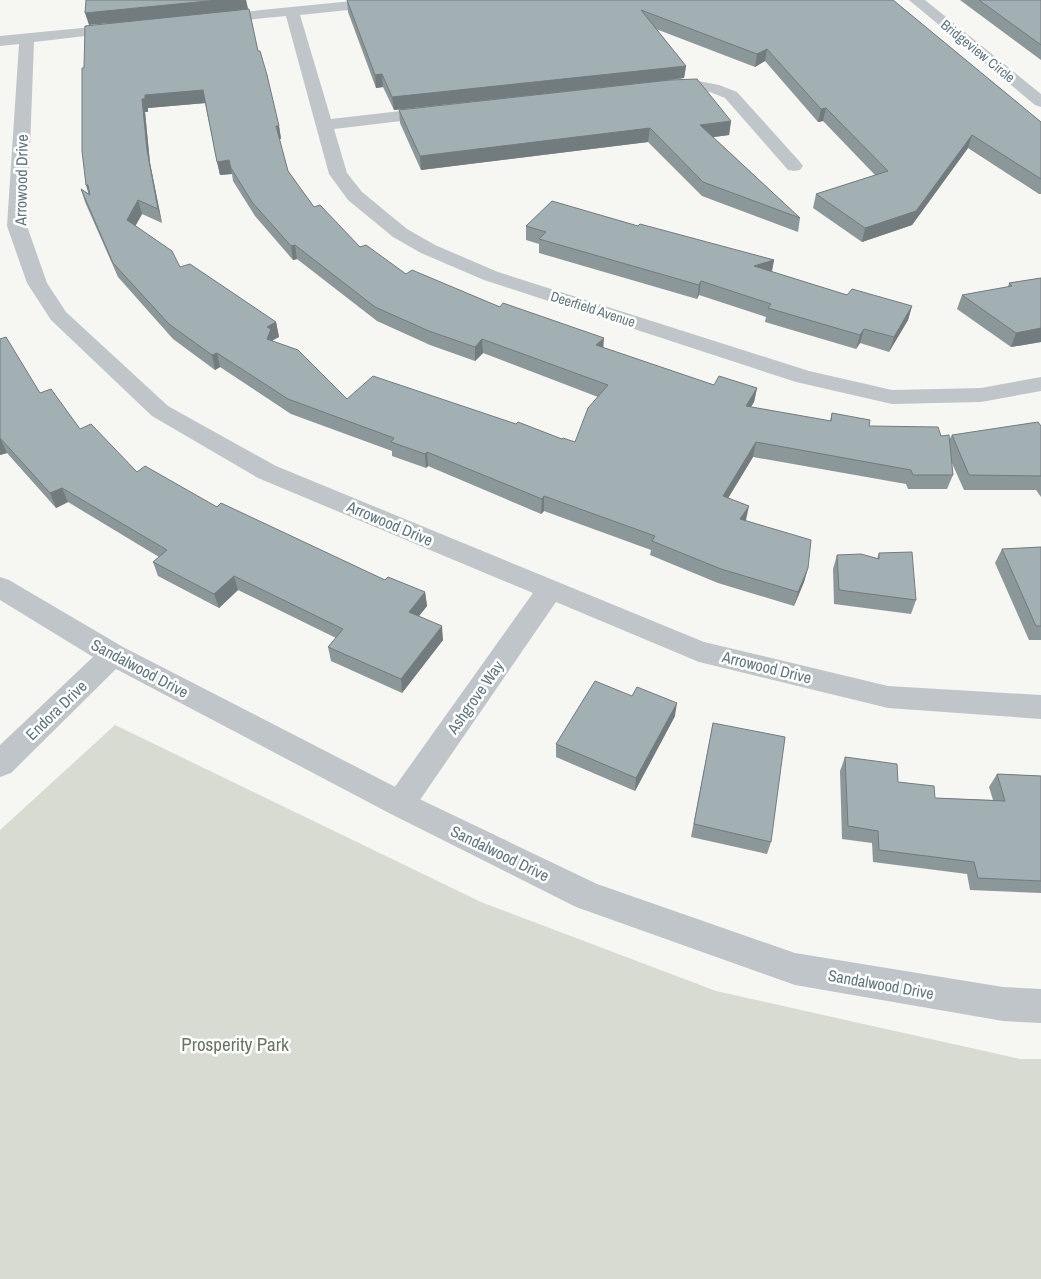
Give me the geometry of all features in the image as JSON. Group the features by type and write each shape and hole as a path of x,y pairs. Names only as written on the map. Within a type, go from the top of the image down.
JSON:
{"street":[{"path":"194,21 406,0"},
{"name":"Bridgeview Circle","path":"916,0 1041,102"},
{"name":"Deerfield Avenue","path":"292,11 338,174 355,196 400,233 428,250 492,276 804,377 873,393 892,397 982,394 1041,384"},
{"path":"0,41 135,27"},
{"name":"Arrowood Drive","path":"27,38 17,226 37,283 58,316 160,411 267,472 699,651 888,697 1041,707"},
{"path":"650,88 693,85 714,88 731,95 794,166"},
{"path":"324,125 452,110"},
{"name":"Sandalwood Drive","path":"0,587 113,655 400,804 588,896 795,969 1003,1004 1041,1006"},
{"name":"Ashgrove Way","path":"400,804 550,590"},
{"name":"Endora Drive","path":"0,764 113,655"}],"green space":[{"name":"Prosperity Park","path":"115,725 481,902 716,991 1020,1059 1041,1059 1041,1279 0,1279 0,830"}],"building":[{"path":"86,0 218,0 85,13"},
{"path":"347,0 893,0 1041,122 1041,179 972,135 916,211 865,228 816,194 888,171 826,108 821,109 767,49 757,54 641,10 686,66 392,97 382,74 375,75"},
{"path":"979,0 1041,0 1041,45"},
{"path":"249,9 258,51 260,51 267,75 279,126 276,126 288,171 314,207 320,205 360,247 366,245 406,274 412,270 500,307 503,303 604,338 596,345 714,385 719,376 757,388 746,406 831,421 832,413 870,420 869,426 938,427 941,436 949,435 953,475 913,475 911,470 756,442 723,496 749,506 740,519 811,540 808,568 798,592 721,569 652,541 655,536 544,496 542,499 427,452 425,454 391,442 394,438 288,399 217,353 212,355 169,324 113,263 81,189 90,195 88,185 86,185 82,151 82,68 84,68 85,26","holes":["203,90 217,162 229,160 231,168 252,202 291,246 295,245 375,307 429,331 475,347 482,339 608,385 588,408 575,442 373,376 347,399 298,350 267,339 271,329 267,327 276,322 190,264 180,267 172,251 127,220 138,200 158,209 147,150 142,99 145,99 145,95"]},
{"path":"697,79 731,121 700,125 800,218 703,182 650,128 420,156 399,110 670,80"},
{"path":"552,201 638,226 640,224 774,260 754,266 847,295 852,289 912,306 894,337 864,329 860,335 768,308 771,304 701,281 699,285 539,239 546,232 526,226"},
{"path":"1041,278 1041,328 1016,333 962,295 1012,286 1009,283"},
{"path":"6,337 40,393 51,389 80,429 91,424 137,472 145,466 217,507 221,503 385,580 388,577 425,592 409,612 442,626 401,679 328,647 343,629 234,576 214,594 153,562 167,550 62,488 50,493 0,438 0,339"},
{"path":"1038,422 1041,426 1041,476 969,475 952,435"},
{"path":"1041,547 1041,626 1036,626 1002,549"},
{"path":"912,552 916,600 839,590 837,555 861,554 879,559 879,553"},
{"path":"595,681 632,696 637,687 677,703 636,778 556,744"},
{"path":"713,723 785,737 771,842 694,824"},
{"path":"845,757 897,764 898,782 934,786 935,798 1005,801 997,774 1041,776 1041,881 978,878 974,862 879,850 878,831 848,826"}]}
